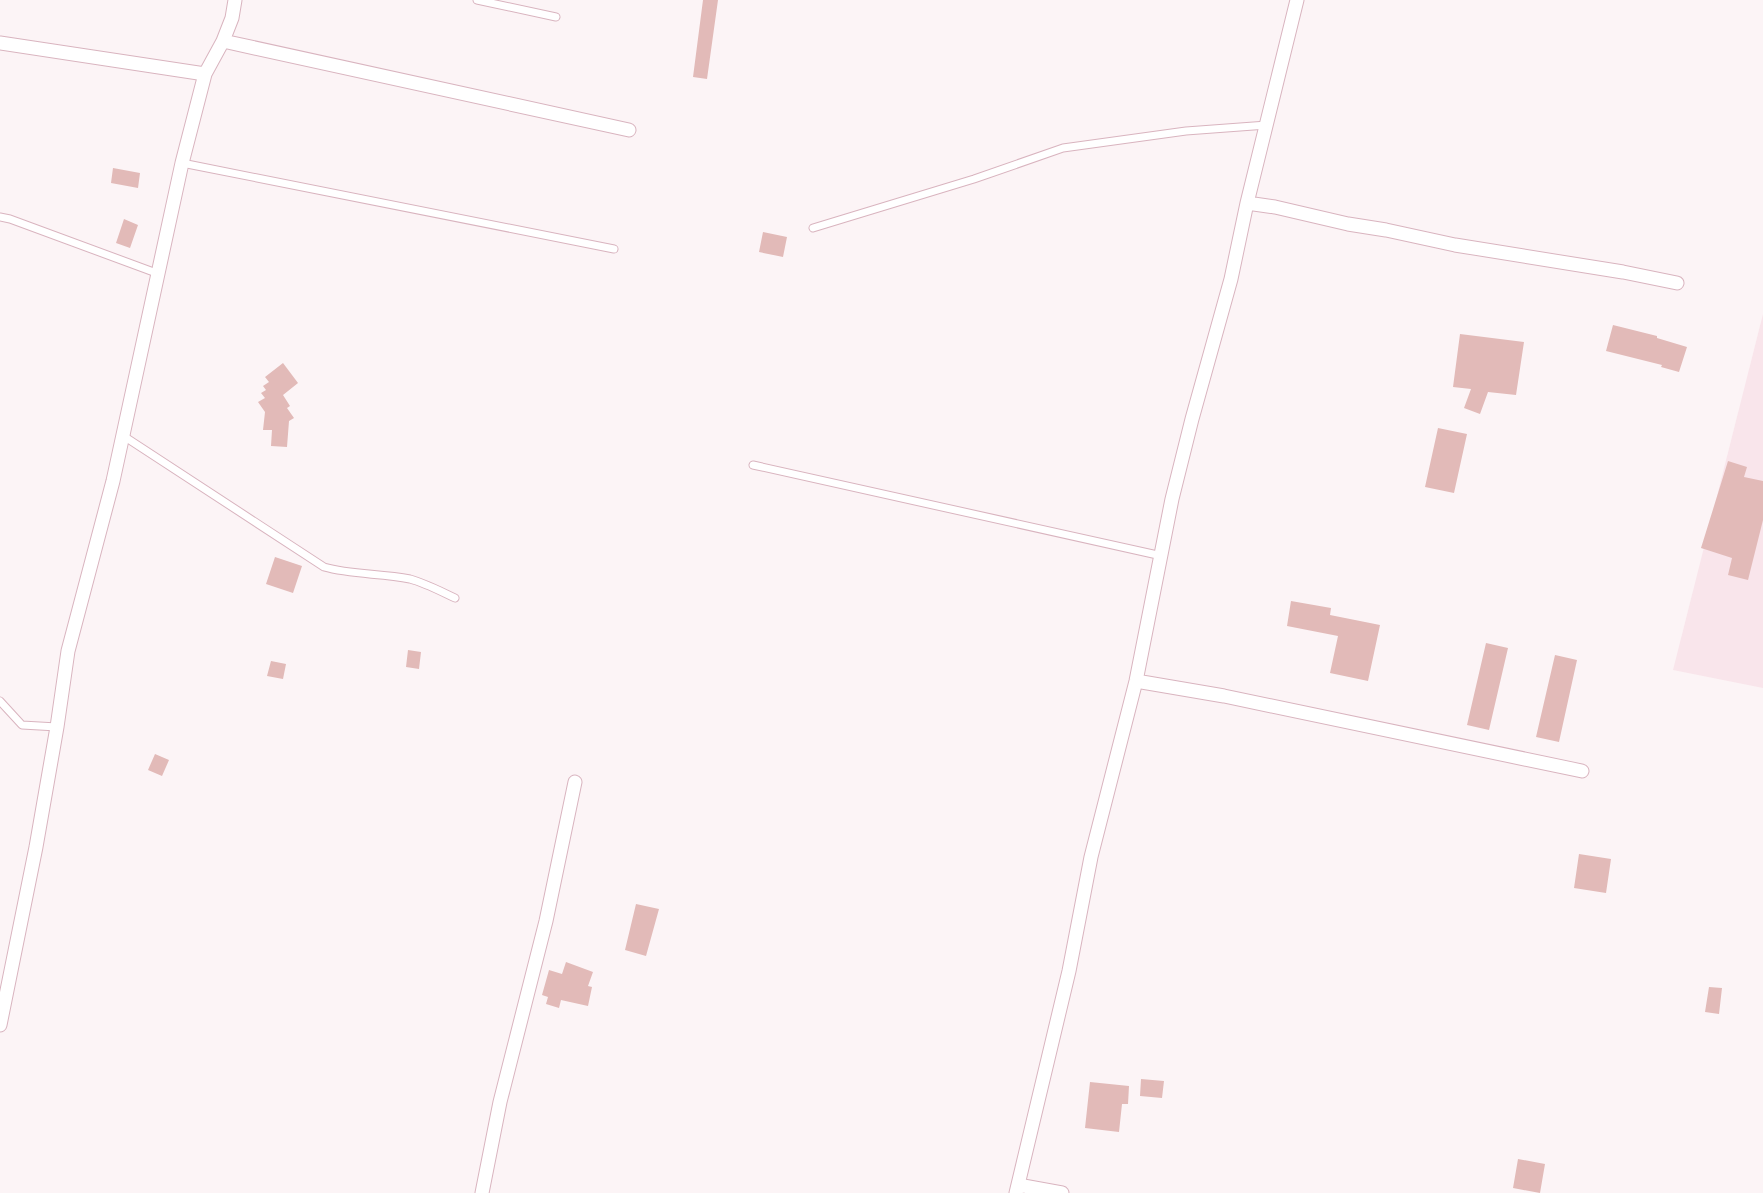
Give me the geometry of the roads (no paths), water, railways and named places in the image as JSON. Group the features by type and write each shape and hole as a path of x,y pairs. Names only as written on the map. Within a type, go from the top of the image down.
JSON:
{"street":[{"path":"0,1025 33,862 57,727 68,650 113,481 182,163 205,74 223,41 232,18 235,0"},
{"path":"1062,1193 1017,1189 1069,971 1093,849 1136,681 1162,556 1172,499 1192,419 1232,279 1247,203 1297,0"},
{"path":"223,41 629,130"},
{"path":"0,43 205,74"},
{"path":"1247,203 1275,207 1348,224 1386,230 1455,245 1623,272 1677,283"},
{"path":"1136,681 1224,696 1582,771"},
{"path":"482,1193 500,1102 546,921 575,782"}],"lane":[{"path":"477,0 556,17"},
{"path":"813,228 974,179 1063,148 1186,131 1267,125"},
{"path":"182,163 614,249"},
{"path":"0,217 10,219 159,274"},
{"path":"122,435 324,567 338,571 409,579 422,582 455,598"},
{"path":"753,465 1162,556"},
{"path":"0,700 22,725 57,727"}]}
